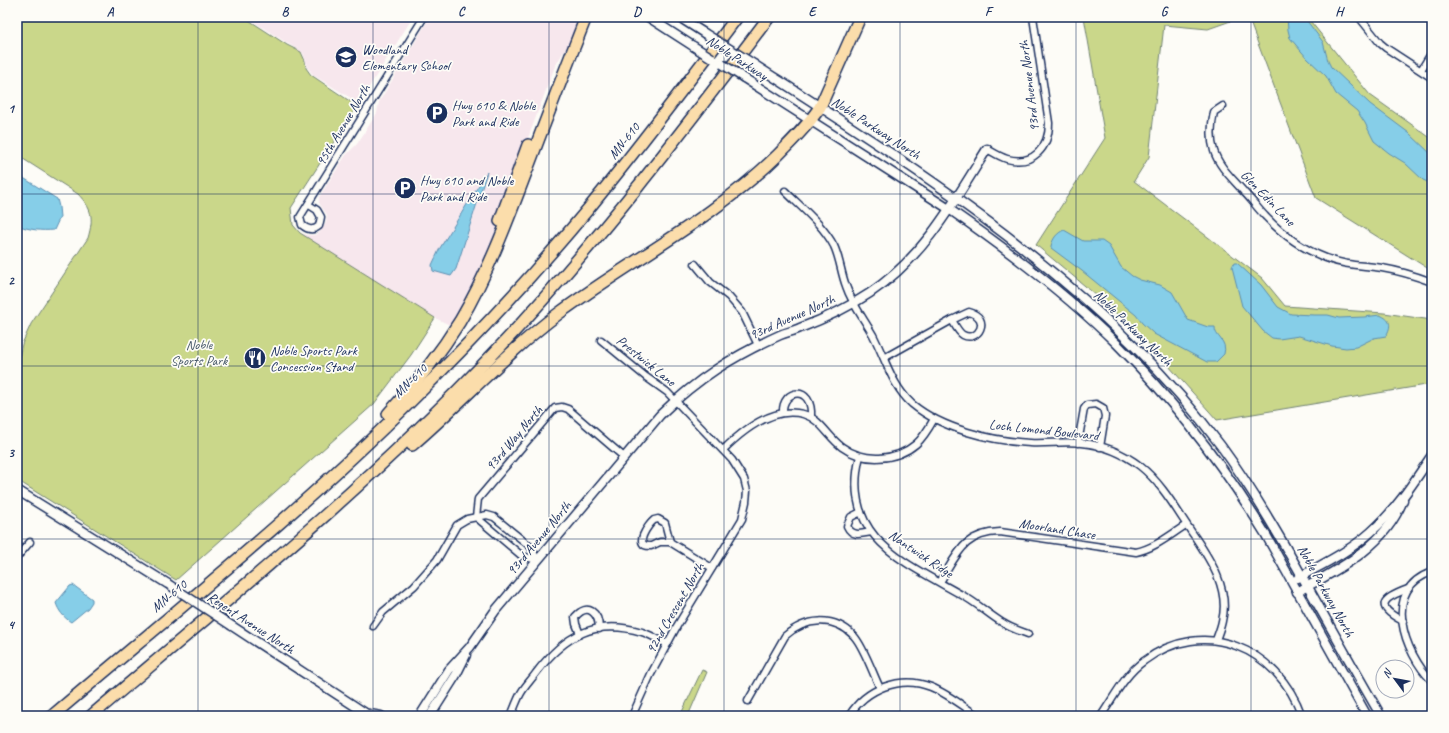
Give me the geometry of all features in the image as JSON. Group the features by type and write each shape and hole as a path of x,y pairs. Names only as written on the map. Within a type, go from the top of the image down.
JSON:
{"highway":[{"path":"293,510 388,414 416,383 459,322 470,303 502,235 586,17"},
{"name":"MN-610","path":"52,716 293,510 407,405 470,341 588,210 634,153 737,17"},
{"path":"91,716 298,540 355,489 460,388 562,278 657,165 769,17"},
{"path":"355,489 395,460 424,435 504,359 534,333 579,299 681,233 728,199 770,162 811,121 820,107 860,17"},
{"path":"843,56 861,33 868,17"}],"main road":[{"name":"Noble Parkway","path":"648,17 811,121"},
{"name":"Noble Parkway","path":"679,17 755,65"},
{"name":"Noble Parkway North","path":"755,65 890,152 956,198 1010,238 1086,300 1128,338 1204,424 1239,472 1268,517 1308,586 1380,716"},
{"name":"Noble Parkway North","path":"811,121 949,209 1004,249 1073,304 1116,344 1155,385 1196,434 1235,487 1266,535 1366,716"},
{"name":"93rd Avenue North","path":"420,716 449,670 470,647 495,611 648,428 675,400 709,373 739,355 782,334 818,320 853,303 891,278 911,260 930,237 987,149"},
{"path":"1292,582 1335,557 1365,537 1404,497 1431,458"},
{"name":"Regent Avenue North","path":"17,490 168,584 370,715 381,716"},
{"path":"1297,592 1354,559 1376,541 1390,526 1399,511 1404,497"},
{"name":"93rd Avenue North","path":"430,716 456,675 470,647"}],"street":[{"name":"95th Avenue North","path":"309,205 424,17"},
{"name":"93rd Avenue North","path":"987,149 1006,159 1015,161 1024,160 1041,150 1046,142 1049,133 1049,123 1033,17"},
{"path":"1359,17 1380,43 1432,78"},
{"path":"1421,70 1432,52"},
{"name":"Glen Edin Lane","path":"1223,106 1214,112 1211,125 1211,138 1214,151 1228,174 1279,230 1309,251 1326,258 1344,264 1399,271 1432,282"},
{"name":"Loch Lomond Boulevard","path":"786,191 827,236 834,247 853,303 873,335 894,380 901,392 911,403 934,419 956,428 1004,440 1029,443 1078,443 1100,447 1127,457 1146,472 1162,489 1210,559 1217,574 1224,603 1223,619 1216,640"},
{"path":"695,264 710,282 729,297 742,312 758,345"},
{"path":"884,358 952,320 968,312 974,313 978,316 981,321 981,327 973,336 968,336 962,334 952,320"},
{"name":"Prestwick Lane","path":"601,340 646,378 667,392 723,450"},
{"path":"783,412 784,405 788,397 791,395 800,394 807,398 810,403 811,418"},
{"path":"1078,443 1084,409 1087,405 1096,404 1103,408 1105,416 1100,447"},
{"name":"93rd Way North","path":"476,517 478,499 555,408 562,407 568,409 624,457"},
{"path":"723,450 745,431 760,422 783,412 805,414 823,426 834,440 850,452 860,456 883,458 895,456 906,451 924,436 934,419"},
{"name":"92nd Crescent North","path":"632,716 667,644 740,524 744,514 747,491 744,479 732,460 723,450"},
{"name":"Nantwick Ridge","path":"860,456 856,478 856,493 861,512 871,532 887,549 922,573 962,594 1004,624 1028,634"},
{"path":"861,512 851,517 847,526 849,530 857,534 871,532"},
{"path":"373,626 383,612 414,586 437,560 457,525 467,518 487,515 494,517 530,547 537,560"},
{"path":"476,517 522,556 537,560"},
{"path":"670,542 665,523 658,519 651,522 642,536 642,541 650,546 660,542 670,542 712,568"},
{"name":"Moorland Chase","path":"940,582 964,545 980,534 1000,532 1136,552 1154,546 1186,525"},
{"path":"17,556 30,542"},
{"path":"1432,572 1424,574 1416,580 1408,589 1402,604 1403,621 1410,648 1425,673 1432,681"},
{"path":"1403,621 1387,612 1385,607 1388,597 1408,589"},
{"path":"580,634 576,624 576,617 579,612 584,610 594,612 599,620 599,629"},
{"path":"748,701 785,636 794,629 815,621 826,621 836,624 846,629 854,637 860,646 880,688"},
{"path":"511,716 521,693 542,664 562,644 571,638 599,629 616,628 630,629 644,633 667,644"},
{"path":"1101,716 1130,673 1142,662 1169,646 1200,640 1216,640 1262,659 1273,668 1292,692 1302,716"},
{"path":"849,716 858,704 868,695 880,688 892,684 905,683 931,687 978,716"}],"shaded area":[{"name":"Woodland Elementary School","path":"246,17 413,17 359,103 313,75 308,68 303,53"},
{"path":"430,17 579,17 568,45 555,66 509,189 492,241 470,291 452,326 435,318 300,233 316,235 320,232 326,222 327,215 319,203 319,197 346,155 357,144 377,113 379,102"}],"green space":[{"name":"Noble Sports Park","path":"17,17 244,17 287,45 301,52 306,68 311,75 357,106 291,208 293,225 300,233 435,318 411,355 374,404 176,580 17,480 17,374 22,344 31,324 88,238 91,219 89,209 78,194 17,155"},
{"path":"1084,17 1242,17 1208,29 1164,25 1149,157 1134,181 1262,278 1285,306 1384,313 1432,320 1432,384 1217,420 1151,346 1103,301 1036,245 1105,138"},
{"path":"1248,17 1307,17 1370,95 1432,139 1432,271 1316,198"},
{"path":"702,670 707,672 688,716 680,716"}],"water":[{"path":"1287,17 1304,17 1323,42 1331,67 1370,104 1409,133 1432,155 1432,184 1423,180 1405,163 1374,141 1357,111 1336,94 1326,76 1307,58 1290,38"},
{"path":"487,172 456,269 451,276 433,271 432,265 440,248"},
{"path":"17,174 57,199 60,217 54,230 35,230 17,225"},
{"path":"1064,230 1083,241 1102,241 1109,246 1121,267 1132,276 1140,280 1160,285 1172,292 1188,320 1208,327 1215,327 1215,330 1224,345 1224,354 1216,362 1207,362 1154,334 1136,315 1051,248 1054,238"},
{"path":"1234,263 1237,263 1261,285 1278,307 1291,314 1328,315 1339,318 1380,315 1389,323 1390,326 1388,332 1386,336 1374,338 1356,347 1346,348 1332,346 1299,336 1279,339 1272,338 1263,331 1242,306 1232,267"},
{"path":"73,585 92,599 92,602 88,608 71,622 62,614 56,603 70,586"}],"place":[{"name":"Woodland Elementary School","path":"346,57"},
{"name":"Hwy 610 & Noble Park and Ride","path":"437,113"},
{"name":"Hwy 610 and Noble Park and Ride","path":"405,188"},
{"name":"Noble Sports Park Concession Stand","path":"255,358"}]}
